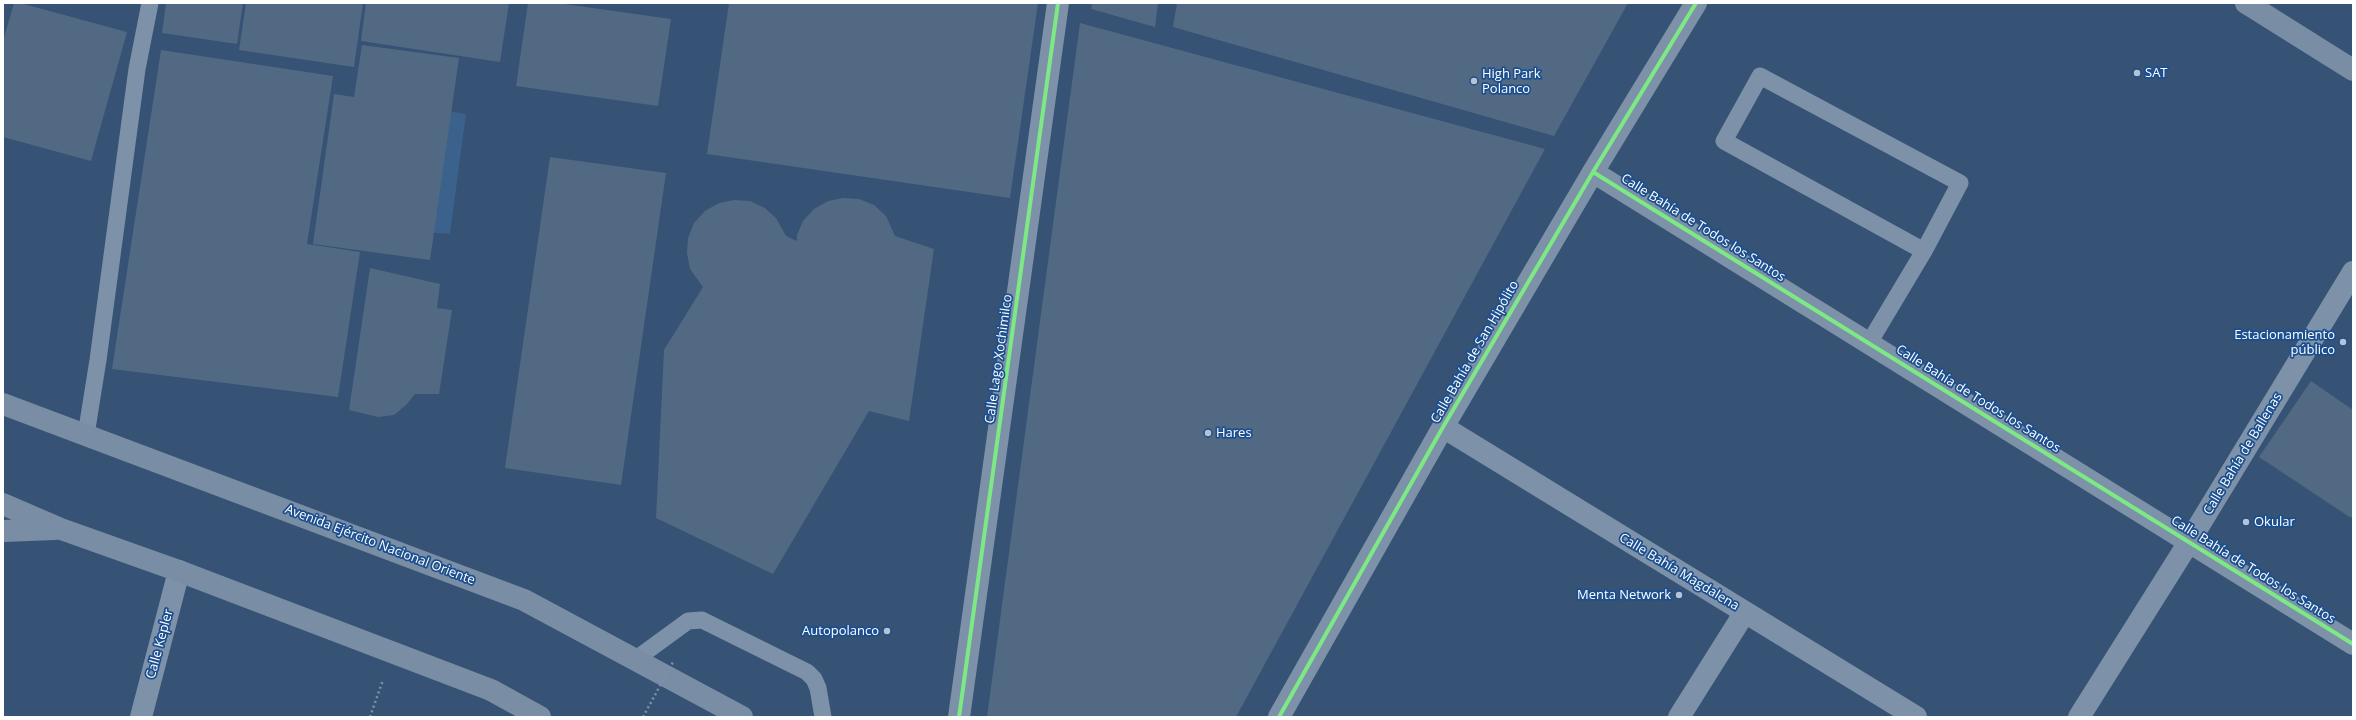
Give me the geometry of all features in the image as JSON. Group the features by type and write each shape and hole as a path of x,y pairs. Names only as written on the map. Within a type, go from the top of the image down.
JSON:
{"main road":[{"path":"2246,3 2353,70"},
{"name":"Avenida Ejército Nacional Oriente","path":"3,404 524,600 742,717"},
{"path":"3,504 61,529 491,690 540,717"},
{"path":"3,531 61,529"}],"street":[{"name":"Calle Lago Xochimilco","path":"959,717 1058,3"},
{"name":"Calle Bahía de San Hipólito","path":"1279,717 1443,426 1593,172 1696,3"},
{"name":"Calle Bahía de Todos los Santos","path":"1593,172 2353,644"},
{"name":"Calle Bahía de Ballenas","path":"2079,717 2190,542 2353,272"},
{"name":"Calle Bahía Magdalena","path":"1443,426 1916,717"},
{"name":"Calle Kepler","path":"141,717 179,572"},
{"path":"1679,717 1745,612"}],"lane":[{"path":"86,435 99,352 137,69 150,3"},
{"path":"1869,343 1924,251 1960,183 1760,76 1724,141 1924,251"},
{"path":"636,660 688,620 702,620 807,672 814,679 818,688 823,717"}],"path":[{"path":"370,717 392,653"},
{"path":"643,717 673,662"}],"water":[{"path":"406,104 466,114 450,234 389,229"}],"building":[{"path":"14,3 20,3 127,32 91,161 3,137 3,41"},
{"path":"166,3 243,3 237,44 162,33"},
{"path":"246,3 363,3 354,67 239,50"},
{"path":"366,3 509,3 500,62 361,41"},
{"path":"528,3 557,3 671,19 658,106 516,86"},
{"path":"729,3 1038,3 1010,198 707,154"},
{"path":"1092,3 1158,3 1155,27 1091,9"},
{"name":"High Park Polanco","path":"1177,3 1628,3 1554,136 1173,27"},
{"name":"Hares","path":"1080,23 1545,149 1236,717 987,717"},
{"path":"362,45 459,58 430,260 313,244 334,94 354,97"},
{"path":"161,50 333,76 307,244 360,252 338,397 112,369"},
{"path":"550,157 666,173 621,485 505,468"},
{"path":"843,198 859,199 874,205 886,216 895,236 934,249 909,421 869,411 773,574 656,518 664,350 703,287 690,269 687,253 688,238 694,223 705,211 719,203 734,200 750,201 765,208 776,218 786,236 797,241 797,235 803,221 814,209 828,201"},
{"path":"370,268 440,284 437,308 452,310 439,394 415,394 406,405 394,415 378,417 349,410"},
{"path":"2311,381 2353,410 2353,515 2351,518 2259,457"}],"cycle path":[{"path":"959,717 1058,3"},
{"path":"1279,717 1443,427 1593,172 1696,3"},
{"path":"1593,172 2353,644"}],"place":[{"name":"SAT","path":"2137,73"},
{"name":"High Park Polanco","path":"1474,81"},
{"name":"Estacionamiento público","path":"2343,342"},
{"name":"Hares","path":"1208,433"},
{"name":"Okular","path":"2246,522"},
{"name":"Menta Network","path":"1679,595"},
{"name":"Autopolanco","path":"887,631"}]}
